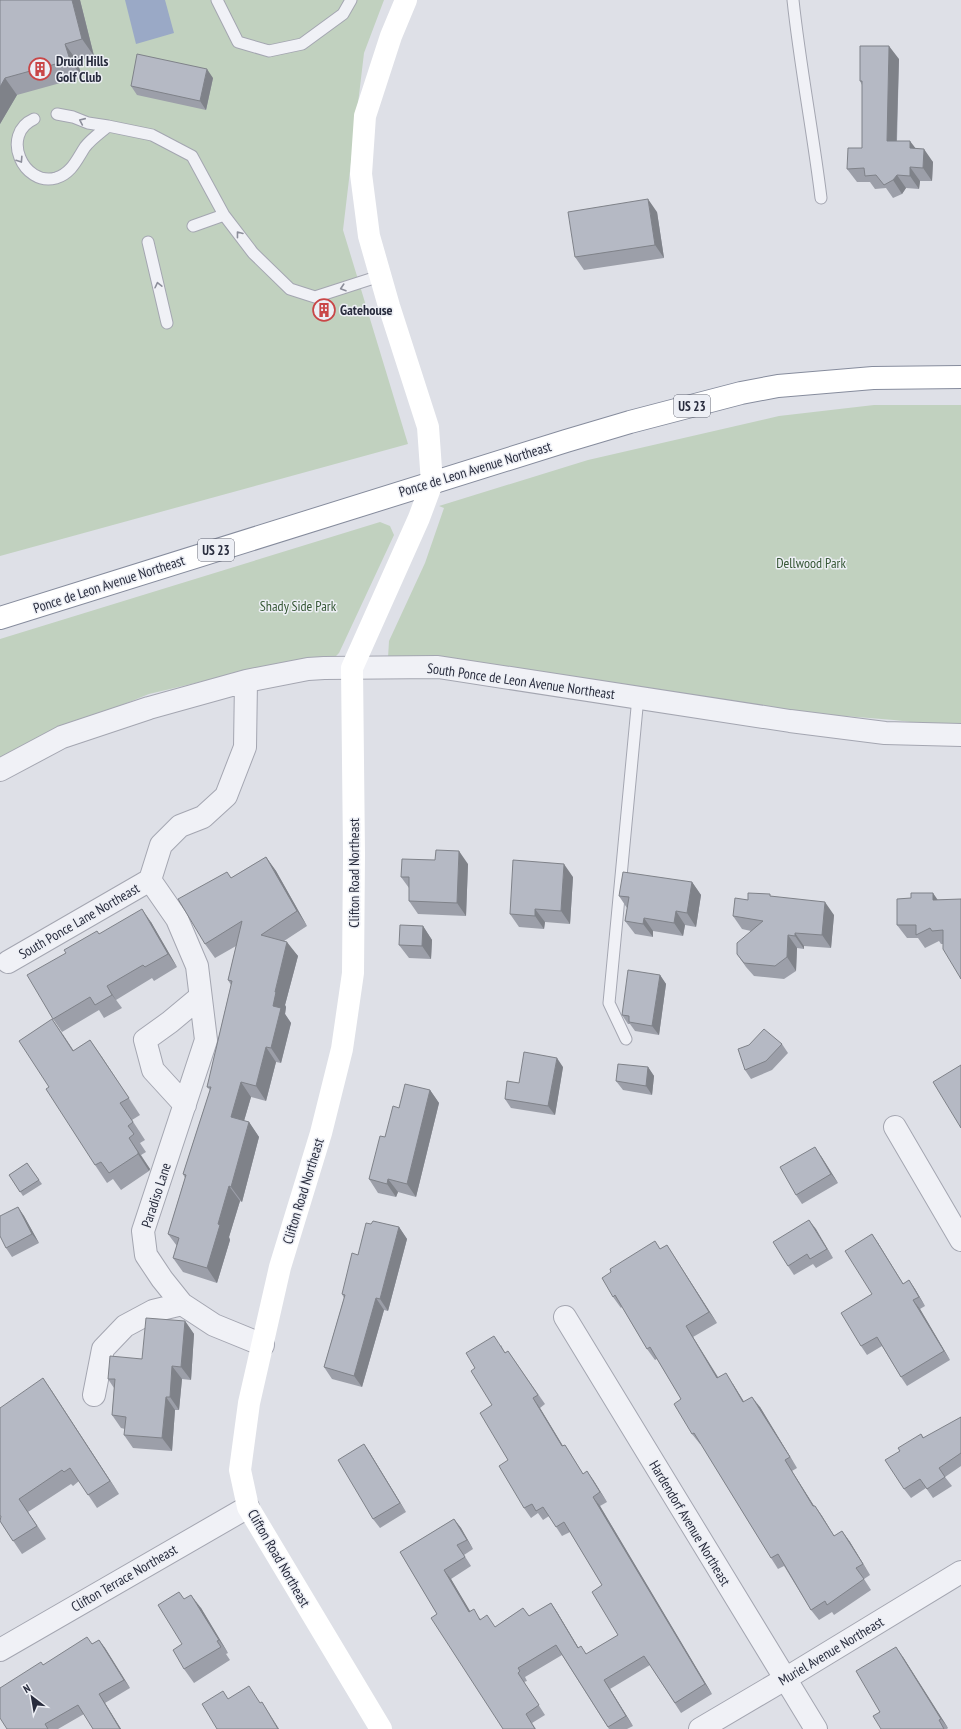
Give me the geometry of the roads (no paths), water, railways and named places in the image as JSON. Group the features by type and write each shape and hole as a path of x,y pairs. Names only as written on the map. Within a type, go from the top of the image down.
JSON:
{"main road":[{"name":"Clifton Road Northeast","path":"380,1729 248,1507 240,1470 249,1402 280,1267 321,1134 342,1048 353,973 354,854 352,668 419,518 432,483 428,427 380,276 369,236 361,174 365,116 391,36 406,0"},
{"name":"Ponce de Leon Avenue Northeast","path":"0,618 630,422 771,387 873,378 961,377"}],"street":[{"name":"South Ponce de Leon Avenue Northeast","path":"0,770 62,738 149,708 246,681 308,669 438,667 638,697 757,717 877,732 961,734"},
{"path":"150,880 162,845 180,826 203,817 226,796 245,747 246,681"},
{"name":"Paradiso Lane","path":"150,880 177,919 197,966 206,1040 144,1231 146,1255 162,1279 182,1304 214,1325 262,1345"},
{"name":"South Ponce Lane Northeast","path":"8,962 150,880"},
{"path":"185,1105 153,1070 145,1040 170,1022 200,997"},
{"path":"895,1127 961,1240"},
{"path":"94,1395 103,1349 125,1326 153,1311 182,1304"},
{"name":"Hardendorf Avenue Northeast","path":"565,1318 816,1729"},
{"name":"Clifton Terrace Northeast","path":"0,1650 248,1507"},
{"name":"Muriel Avenue Northeast","path":"700,1729 785,1680 961,1572"}],"lane":[{"path":"217,0 238,42 269,51 302,44 343,14 352,0"},
{"path":"794,0 800,61 811,121 821,198"},
{"path":"57,114 73,117 88,123 152,135 192,156 224,215 253,253 290,288 314,297 380,276"},
{"path":"34,119 25,122 19,128 14,144 16,153 26,170 45,178 56,178 74,166 91,140 108,126"},
{"path":"193,226 224,215"},
{"path":"148,242 167,323"},
{"path":"626,1039 609,1003 638,697"}],"water":[{"path":"125,0 165,0 174,33 136,44"}],"place":[{"name":"Druid Hills Golf Club","path":"40,69"},
{"name":"Gatehouse","path":"324,310"}],"park label":[{"name":"Dellwood Park","path":"811,563"},
{"name":"Shady Side Park","path":"298,606"}]}
